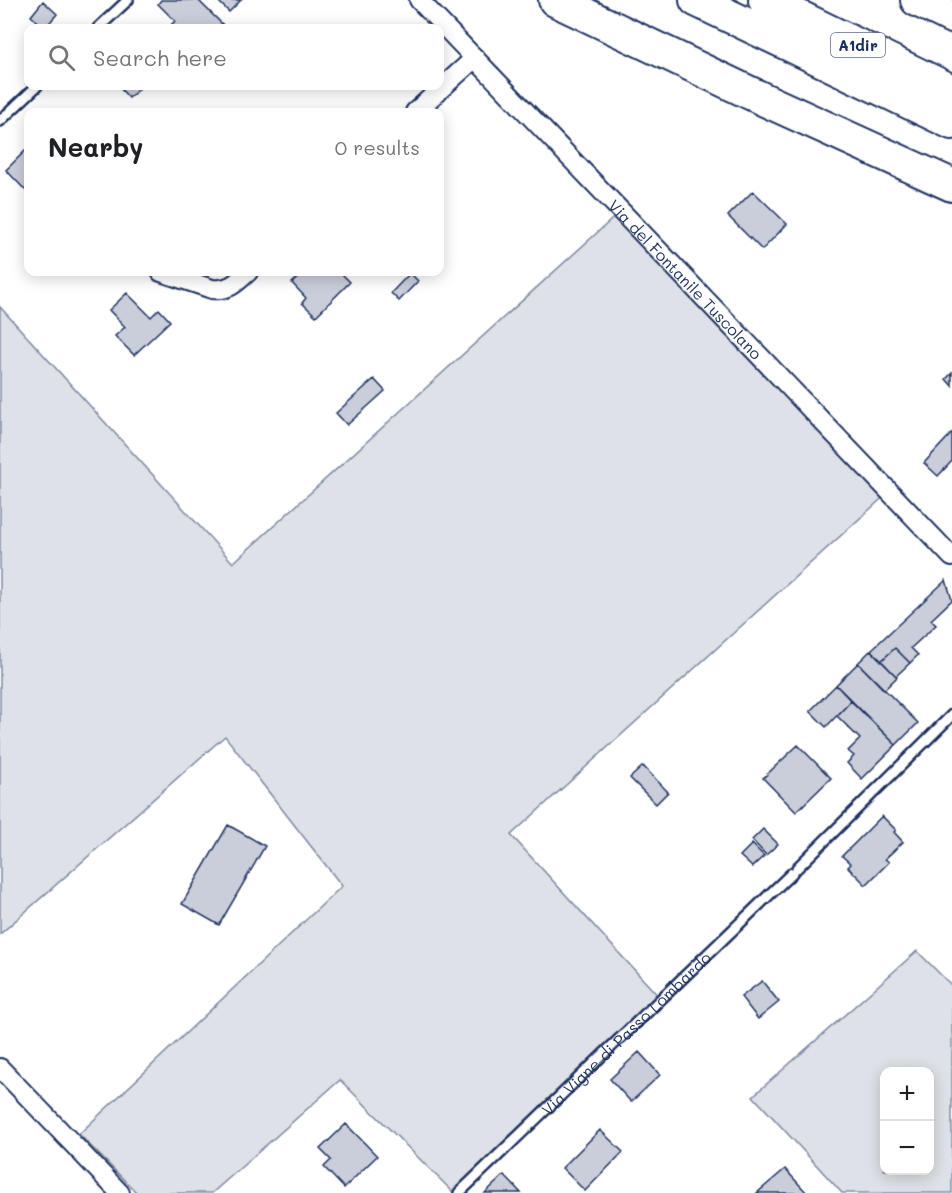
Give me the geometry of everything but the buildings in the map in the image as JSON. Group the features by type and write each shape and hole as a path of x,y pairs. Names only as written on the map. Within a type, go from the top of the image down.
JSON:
{"highway":[{"path":"555,0 765,100 952,185"},
{"name":"A1dir","path":"696,0 952,123"},
{"name":"A1dir","path":"765,0 952,91"},
{"path":"917,0 952,17"}],"street":[{"name":"Via del Fontanile Tuscolano","path":"419,0 442,24"},
{"name":"Via del Fontanile Tuscolano","path":"444,26 952,557"},
{"path":"444,86 475,58"},
{"path":"419,108 439,90"},
{"path":"173,276 220,290 232,286 243,276"},
{"path":"0,1068 120,1193"}],"lane":[{"path":"102,24 128,0"},
{"path":"0,121 34,90"},
{"name":"Via Vigne di Passo Lombardo","path":"459,1193 794,871 952,715"}],"shaded area":[{"path":"621,211 890,491 511,835 661,999 459,1193 454,1193 340,1080 212,1193 137,1193 79,1134 342,886 225,736 0,934 0,307 233,563"},
{"path":"917,951 952,986 952,1193 842,1193 753,1096"}]}
